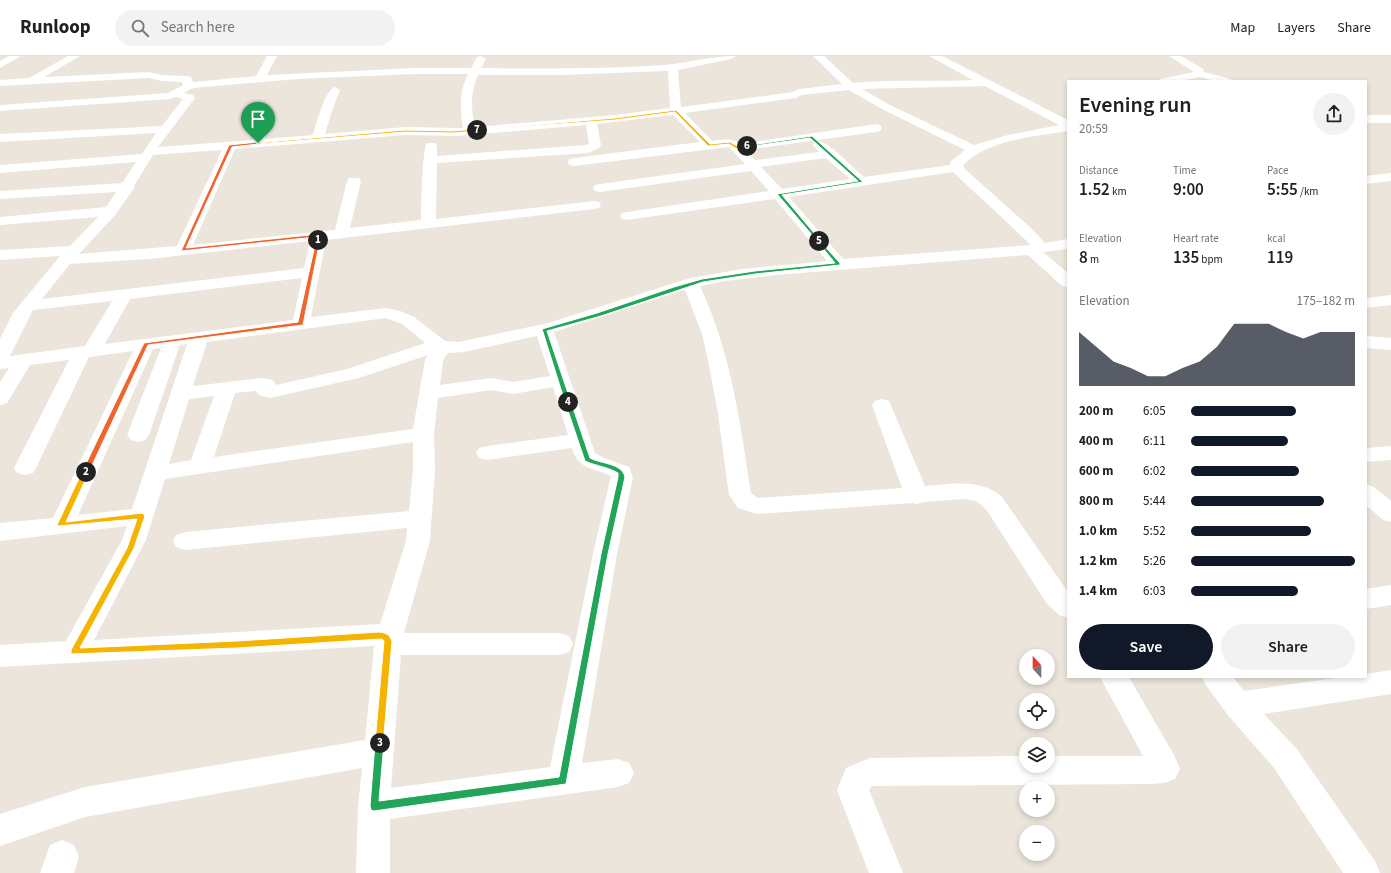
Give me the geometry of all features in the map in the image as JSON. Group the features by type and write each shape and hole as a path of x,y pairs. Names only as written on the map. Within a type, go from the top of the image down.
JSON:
{"street":[{"path":"0,65 16,56 22,56"},
{"path":"29,82 74,56"},
{"path":"259,80 272,56"},
{"path":"470,131 465,102 466,92 474,71 483,56"},
{"path":"661,56 675,67"},
{"path":"0,108 170,96 184,92 259,80 298,76 415,71 448,67 474,71 560,72 675,67 731,56"},
{"path":"818,56 850,86 886,107 974,150"},
{"path":"934,56 1067,125"},
{"path":"1174,56 1199,71 1200,74"},
{"path":"415,71 420,61"},
{"path":"358,73 363,62"},
{"path":"675,67 676,111 709,145"},
{"path":"0,90 3,82 19,70"},
{"path":"1169,80 1200,74 1223,80"},
{"path":"0,358 8,339 27,306 70,255 111,211 128,187 150,150 166,129 184,92 187,79 149,76 3,82"},
{"path":"184,92 350,82"},
{"path":"0,169 259,137 318,138 405,131 470,131 590,121 676,111 796,95 799,92 850,86 875,84 945,85 985,83"},
{"path":"318,138 326,111 335,90"},
{"path":"100,113 108,101"},
{"path":"259,137 264,115"},
{"path":"1367,119 1391,119"},
{"path":"590,121 595,145 602,158"},
{"path":"85,134 93,124"},
{"path":"957,168 958,162 974,150 1000,141 1067,126"},
{"path":"737,148 876,128"},
{"path":"0,138 166,129"},
{"path":"1049,130 1067,140"},
{"path":"428,223 432,131"},
{"path":"150,150 230,146 259,137"},
{"path":"811,137 861,182"},
{"path":"574,162 730,143 737,148 779,194 838,264"},
{"path":"430,160 574,151 588,149 595,145"},
{"path":"183,250 230,146"},
{"path":"650,152 688,207"},
{"path":"600,188 830,154"},
{"path":"627,216 957,168"},
{"path":"957,168 1026,230 1040,246 1035,249"},
{"path":"1368,178 1391,177"},
{"path":"341,233 349,206 354,181"},
{"path":"0,194 128,187"},
{"path":"0,255 70,255 183,250 594,205"},
{"path":"0,221 111,211"},
{"path":"301,324 319,235"},
{"path":"180,394 266,384 266,391 270,392 352,374 440,346 464,346 544,330 599,314 690,283 717,277 838,264 1035,249 1067,244"},
{"path":"1035,249 1067,281"},
{"path":"27,306 311,272"},
{"path":"690,283 698,298 712,335 722,381 740,495 746,502 757,506 917,496 965,491 976,492 989,498 994,503 1056,597 1067,607"},
{"path":"25,468 87,351 124,294"},
{"path":"1367,303 1391,300"},
{"path":"0,363 380,313 394,314 405,318 440,346"},
{"path":"544,330 580,440 588,459 594,463 616,469 621,472 622,477 605,554 563,780"},
{"path":"74,652 131,548 199,337"},
{"path":"138,435 173,340"},
{"path":"1367,342 1391,344"},
{"path":"61,525 146,344"},
{"path":"373,873 374,806 388,641 418,541 424,470 424,434 434,360 440,346"},
{"path":"0,399 24,360"},
{"path":"429,393 491,384 513,388 560,380"},
{"path":"200,467 227,388"},
{"path":"882,405 917,496"},
{"path":"155,473 424,434"},
{"path":"487,453 580,440"},
{"path":"1367,455 1391,453"},
{"path":"1367,493 1391,514"},
{"path":"0,532 142,516"},
{"path":"185,541 421,518"},
{"path":"1367,599 1391,595"},
{"path":"0,656 379,635 385,636 389,644 559,644"},
{"path":"886,873 853,790 857,778 870,772 1164,769 1159,755 1115,678"},
{"path":"1217,678 1237,705 1285,758 1363,873"},
{"path":"1237,705 1391,682"},
{"path":"0,830 85,802 379,751"},
{"path":"374,806 618,773"}],"route":[{"path":"676,111 709,145 730,143 737,148 811,137 861,182 779,194 838,264 755,272 702,280 599,314 544,330 585,454 588,459 594,463 616,469 621,472 622,477 605,554 563,780 374,806 388,641 385,636 379,635 74,652 131,548 142,516 61,525 146,344 301,324 319,235 183,250 230,146 258,143 419,130 452,132 493,129 615,119 676,111"}]}
